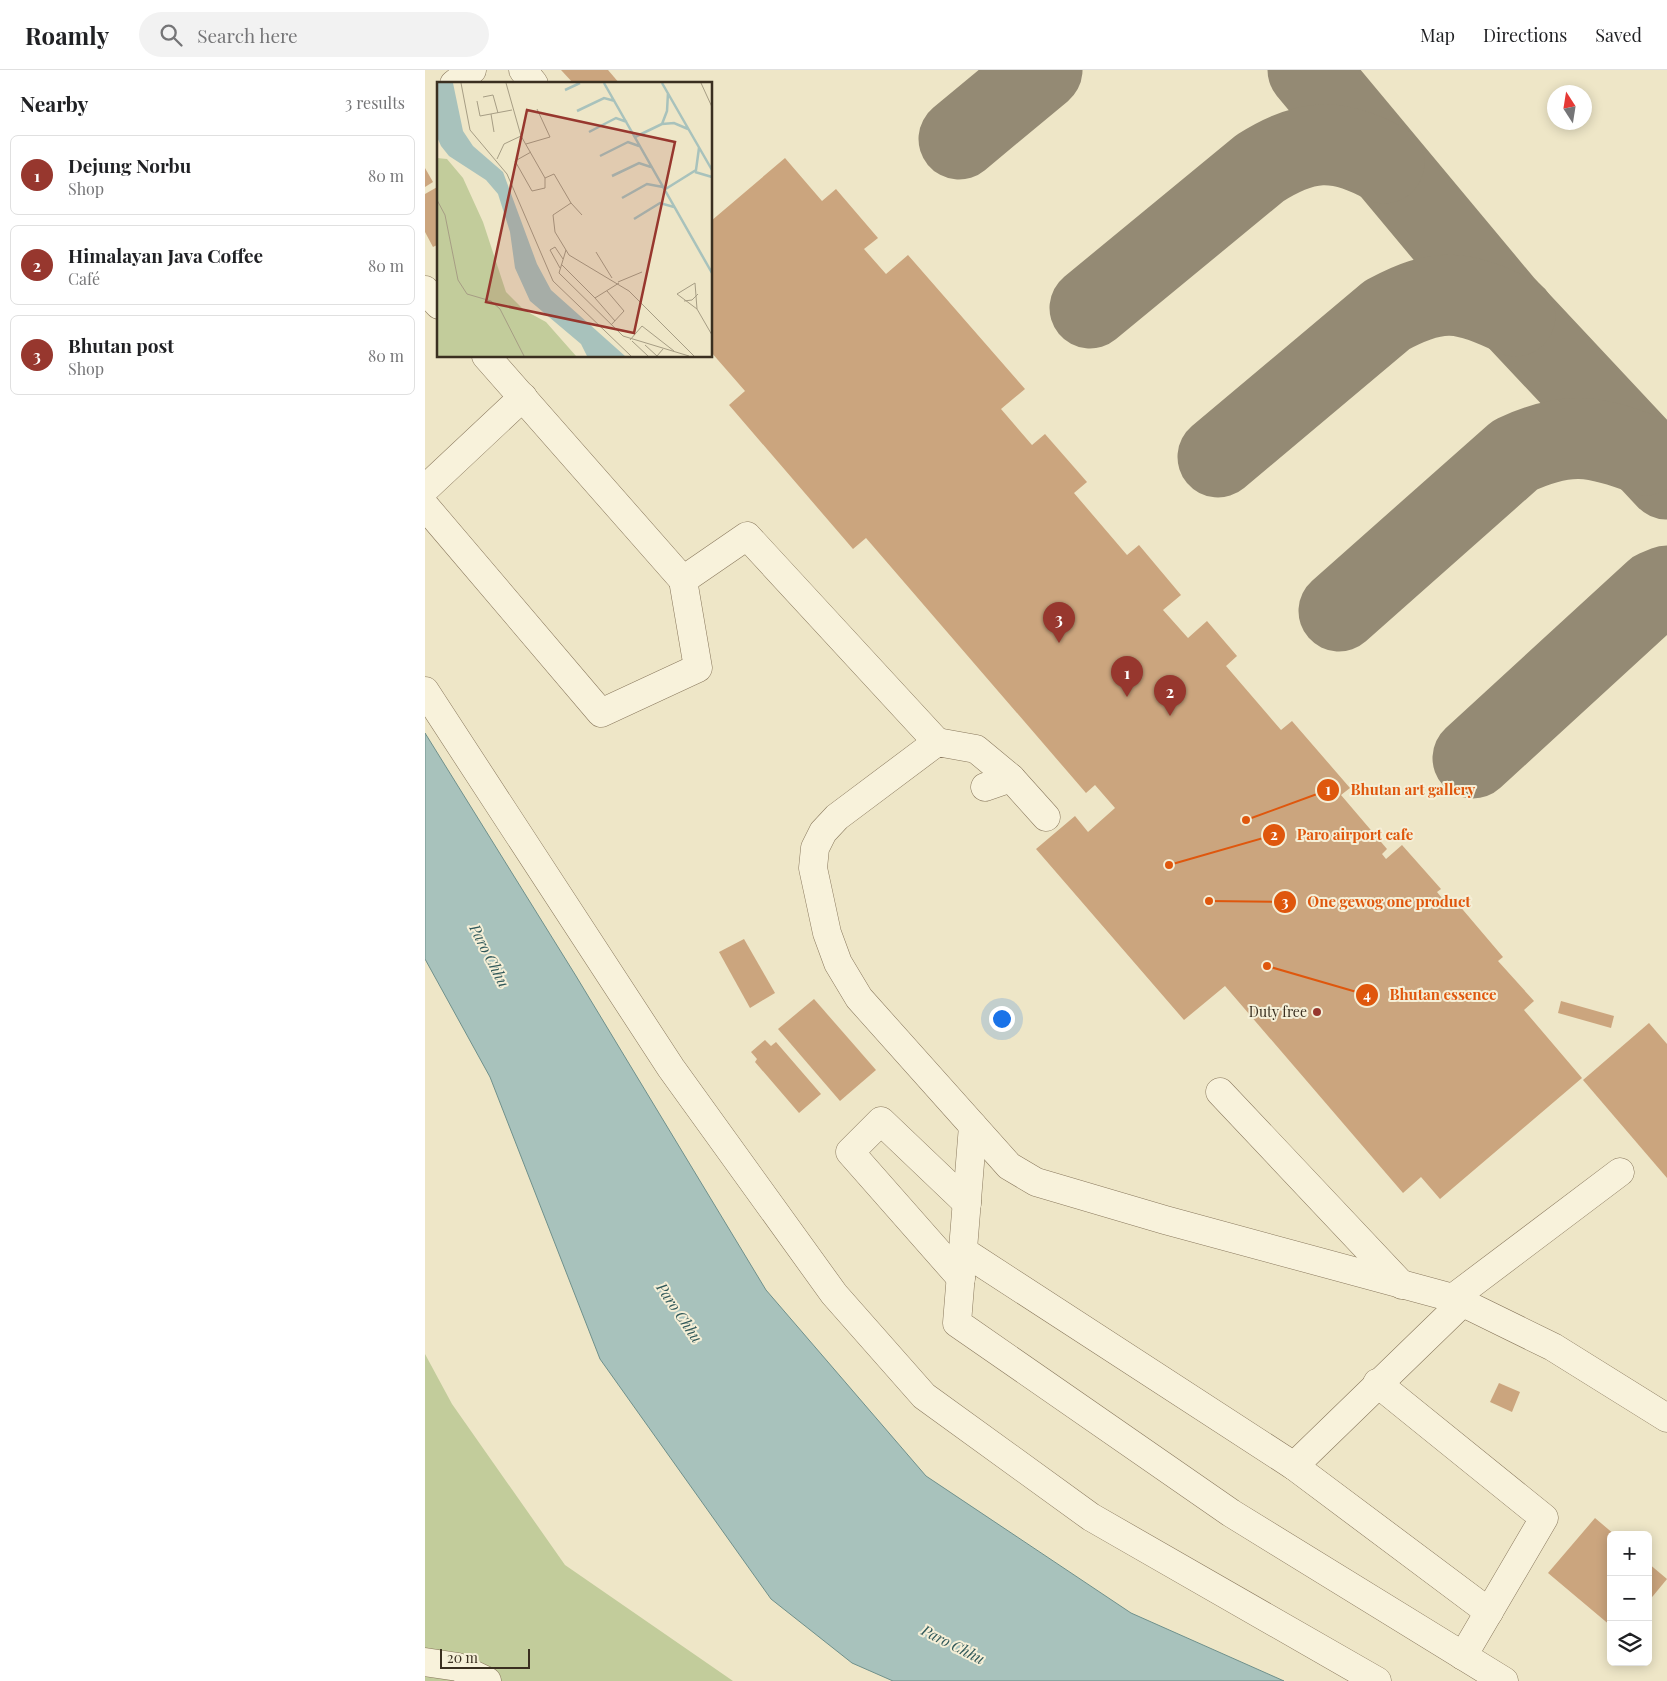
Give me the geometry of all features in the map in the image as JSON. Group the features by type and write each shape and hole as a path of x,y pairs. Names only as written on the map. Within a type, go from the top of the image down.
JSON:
{"street":[{"path":"457,82 472,70"},
{"path":"523,70 532,82"},
{"path":"425,290 437,303"},
{"path":"425,506 601,714 698,668 683,580 487,358"},
{"path":"425,489 523,397"},
{"path":"683,580 747,536 937,742 976,749 1011,778 1045,817"},
{"path":"425,690 671,1068 834,1294 924,1396 1091,1517 1377,1681"},
{"path":"937,742 837,817 823,832 815,848 813,868 827,933 837,963 859,998 1009,1166 1036,1182 1457,1301 1553,1347 1667,1418"},
{"path":"985,788 1011,778"},
{"path":"1220,1092 1402,1285"},
{"path":"967,1203 881,1121 850,1152 962,1264 1293,1466 1489,1612"},
{"path":"973,1126 957,1322 1231,1513 1504,1681"},
{"path":"1293,1466 1457,1301 1620,1172"},
{"path":"1377,1383 1544,1518 1463,1656"},
{"path":"425,1662 458,1667 487,1681"}],"green space":[{"path":"425,1354 452,1404 565,1565 733,1681 425,1681"}],"water":[{"name":"Paro Chhu","path":"425,733 576,976 766,1290 926,1476 1131,1613 1284,1681 893,1681 852,1663 771,1599 600,1359 490,1077 425,959"}],"building":[{"path":"561,70 608,70 618,82 572,82"},
{"path":"785,158 822,201 836,189 878,238 864,249 886,274 908,255 1025,389 1001,409 1032,445 1045,434 1087,482 1074,493 1127,555 1139,545 1181,595 1163,610 1188,638 1207,621 1237,656 1226,666 1281,730 1292,721 1350,788 1341,795 1387,849 1382,854 1386,859 1402,845 1441,889 1437,892 1451,909 1458,904 1503,957 1498,961 1534,1001 1524,1010 1582,1078 1440,1199 1421,1177 1403,1193 1225,986 1184,1020 1036,849 1075,816 1088,832 1115,808 1095,785 1086,793 866,538 853,549 729,405 745,391 713,354 713,219"},
{"path":"425,168 433,182 425,187"},
{"path":"437,187 437,245 433,247 425,232 425,194"},
{"path":"744,939 775,993 750,1008 719,952"},
{"path":"814,999 876,1070 840,1101 778,1029"},
{"path":"1561,1001 1614,1016 1611,1028 1558,1013"},
{"path":"1649,1023 1667,1044 1667,1178 1583,1080"},
{"path":"765,1040 771,1046 776,1042 821,1094 799,1113 755,1062 757,1059 751,1052"},
{"path":"1499,1383 1520,1392 1512,1412 1490,1402"},
{"path":"1595,1518 1610,1531 1607,1531 1607,1623 1548,1573"},
{"path":"1652,1566 1667,1579 1652,1597"}],"taxiway":[{"path":"959,139 1042,70"},
{"path":"1308,70 1504,305 1667,479"},
{"path":"1090,308 1260,168 1277,158 1292,151 1321,145 1351,149 1384,163"},
{"path":"1218,457 1387,315 1405,306 1436,296 1451,295 1480,301 1515,316"},
{"path":"1339,611 1515,455 1550,442 1580,438 1610,443 1645,455"},
{"path":"1473,758 1655,591 1667,586"}],"place":[{"name":"Bhutan post","path":"1059,643"},
{"name":"Dejung Norbu","path":"1127,697"},
{"name":"Himalayan Java Coffee","path":"1170,716"},
{"name":"Bhutan art gallery","path":"1246,820"},
{"name":"Paro airport cafe","path":"1169,865"},
{"name":"One gewog one product","path":"1209,901"},
{"name":"Bhutan essence","path":"1267,966"},
{"name":"Duty free","path":"1317,1012"}]}
